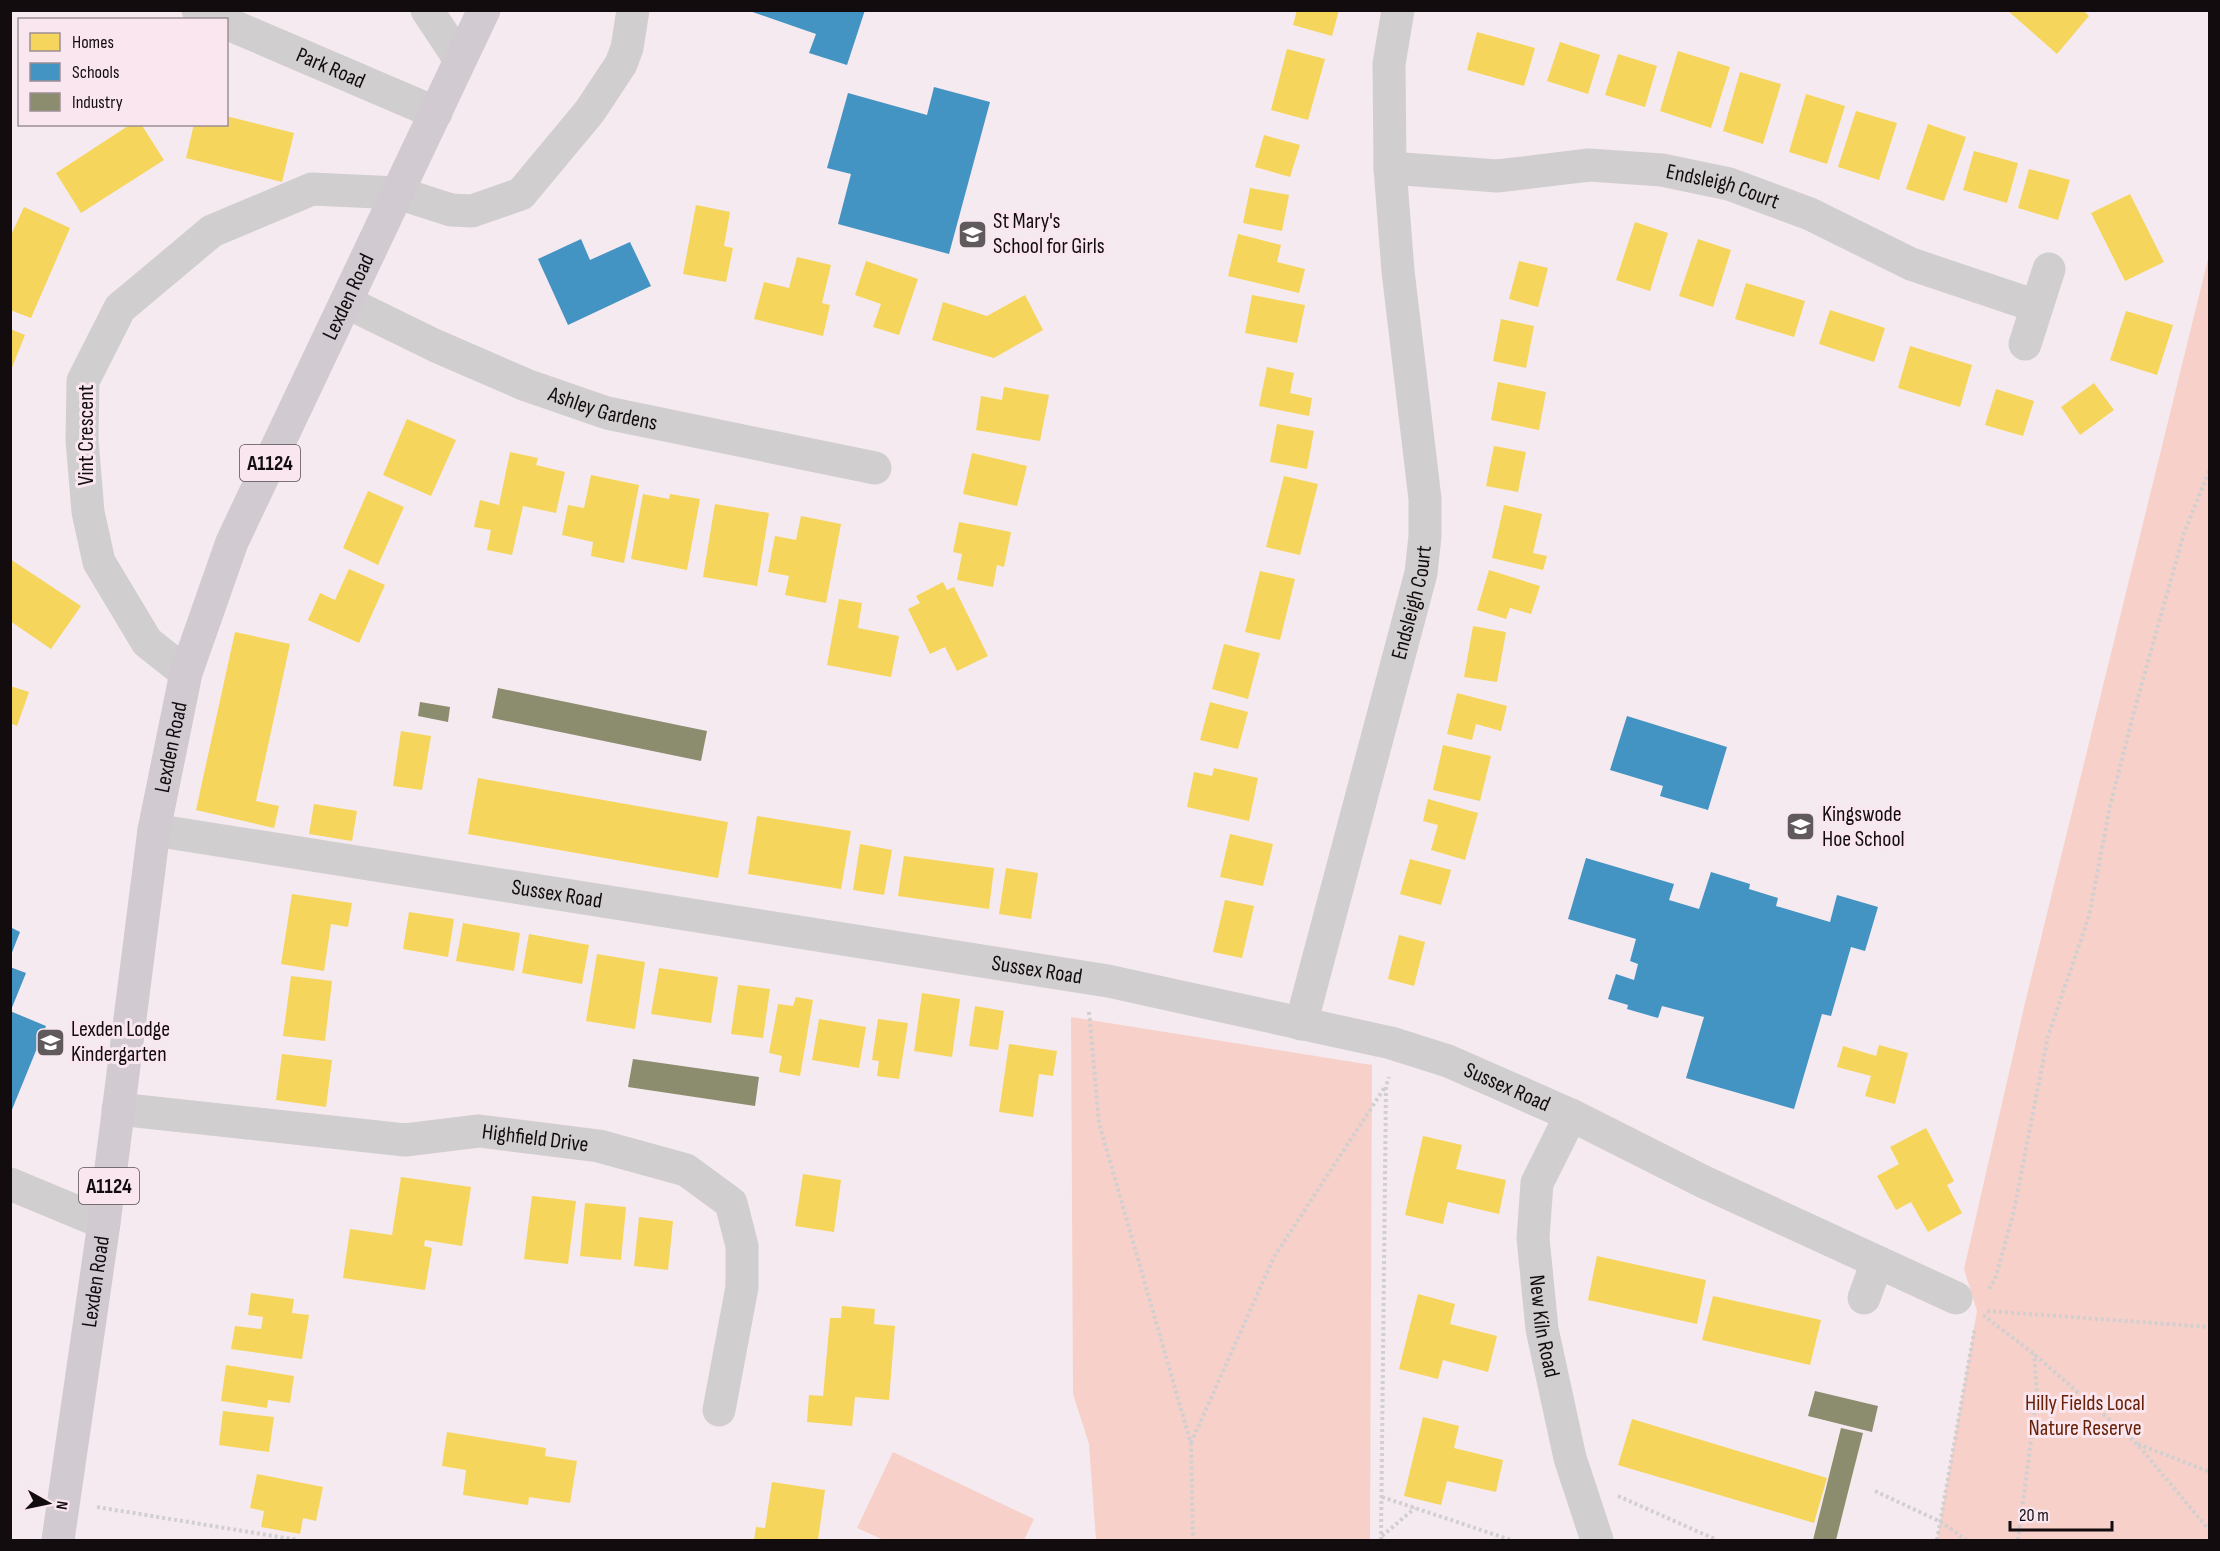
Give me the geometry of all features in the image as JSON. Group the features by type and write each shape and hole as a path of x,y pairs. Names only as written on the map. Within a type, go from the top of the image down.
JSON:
{"main road":[{"name":"Lexden Road","path":"58,1540 104,1223 154,830 186,673 232,542 484,10"}],"street":[{"path":"198,10 215,18"},
{"path":"427,10 460,60"},
{"name":"Vint Crescent","path":"186,673 147,642 99,562 83,479 83,381 120,308 212,231 312,189 398,193 435,207 472,211 521,194 590,111 621,64 627,48 633,10"},
{"name":"Endsleigh Court","path":"1301,1024 1421,573 1424,545 1425,499 1398,271 1390,168 1389,64 1398,10"},
{"name":"Park Road","path":"228,24 436,113"},
{"name":"Endsleigh Court","path":"1390,168 1497,176 1589,165 1662,170 1729,184 1810,214 1911,264 2036,306"},
{"path":"2025,344 2049,268"},
{"name":"Ashley Gardens","path":"346,302 525,386 608,413 875,468"},
{"name":"Sussex Road","path":"154,830 1087,978 1391,1043 1448,1061 1571,1115 1704,1182 1974,1306"},
{"name":"Highfield Drive","path":"118,1109 405,1140 479,1131 599,1146 686,1170 731,1203 742,1246 742,1287 718,1410"},
{"name":"New Kiln Road","path":"1571,1115 1537,1183 1533,1238 1542,1329 1578,1482 1597,1540"},
{"path":"10,1184 104,1223"},
{"path":"1864,1298 1877,1262"}],"path":[{"path":"1937,1540 1974,1306 1995,1279 2013,1215 2048,1036 2089,916 2110,806 2135,708 2184,532 2210,469"},
{"path":"1087,978 1099,1123 1191,1444 1193,1540"},
{"path":"1381,1538 1386,1086 1391,1043"},
{"path":"1191,1444 1274,1257 1386,1086"},
{"path":"1974,1306 2210,1327"},
{"path":"1974,1306 2034,1354 2136,1443 2210,1531"},
{"path":"2018,1540 2037,1394 2034,1354"},
{"path":"2136,1443 2210,1472"},
{"path":"1578,1482 1602,1489 1718,1540"},
{"path":"1875,1491 1941,1522 1966,1540"},
{"path":"1382,1497 1511,1540"},
{"path":"64,1502 177,1518 298,1540"},
{"path":"1381,1538 1415,1508"}],"green space":[{"name":"Hilly Fields Local Nature Reserve","path":"2209,255 2209,1540 1937,1540 1977,1311 1964,1269 2025,1003"},
{"path":"1071,1017 1372,1065 1370,1540 1096,1540 1089,1444 1073,1394"},
{"path":"893,1452 1034,1519 1024,1540 884,1540 857,1528"}],"building: Homes":[{"path":"1297,10 1339,10 1332,36 1293,25"},
{"path":"2007,10 2083,10 2089,16 2057,54"},
{"path":"1477,32 1535,48 1524,86 1467,70"},
{"path":"1560,42 1600,55 1588,94 1547,81"},
{"path":"1287,49 1325,59 1308,120 1271,110"},
{"path":"1678,51 1730,67 1711,128 1660,111"},
{"path":"1618,54 1657,66 1645,107 1605,95"},
{"path":"1740,72 1781,84 1763,144 1723,131"},
{"path":"1806,94 1845,106 1827,164 1789,152"},
{"path":"1856,111 1897,123 1879,180 1838,167"},
{"path":"228,116 294,133 282,182 186,158 194,126 228,126"},
{"path":"1928,124 1966,137 1944,201 1906,189"},
{"path":"128,126 142,126 164,160 81,213 56,173"},
{"path":"1264,135 1300,145 1290,177 1255,167"},
{"path":"1974,151 2018,163 2007,203 1963,190"},
{"path":"2029,169 2070,180 2058,220 2018,208"},
{"path":"1250,188 1289,195 1282,231 1243,223"},
{"path":"2130,194 2164,262 2125,281 2091,213"},
{"path":"696,205 730,212 724,246 733,248 726,282 683,274"},
{"path":"24,207 70,228 31,318 10,310 10,237"},
{"path":"1635,222 1668,233 1650,291 1616,280"},
{"path":"1238,234 1281,245 1277,262 1305,269 1299,293 1228,276"},
{"path":"1698,239 1731,250 1713,307 1679,296"},
{"path":"797,257 831,265 822,303 830,305 823,336 754,319 764,282 789,288"},
{"path":"866,261 918,279 899,335 873,327 881,304 855,295"},
{"path":"1519,261 1548,268 1538,307 1509,299"},
{"path":"1746,283 1805,301 1794,337 1735,319"},
{"path":"1025,295 1043,330 994,358 932,340 943,302 987,316"},
{"path":"1252,295 1305,305 1297,343 1245,333"},
{"path":"1830,310 1885,328 1874,362 1819,344"},
{"path":"2126,311 2173,325 2157,375 2110,360"},
{"path":"1501,319 1534,326 1526,368 1493,361"},
{"path":"10,329 25,335 11,370 10,370"},
{"path":"1910,346 1972,365 1960,407 1898,388"},
{"path":"1267,367 1294,373 1290,393 1312,398 1309,416 1259,406"},
{"path":"1498,382 1546,392 1539,430 1491,420"},
{"path":"2094,383 2114,410 2080,435 2061,407"},
{"path":"1004,387 1049,395 1040,441 976,430 981,396 1002,400"},
{"path":"1996,389 2034,401 2023,436 1985,425"},
{"path":"407,419 456,440 431,496 383,475"},
{"path":"1277,424 1314,431 1307,469 1270,462"},
{"path":"1494,446 1526,452 1518,492 1486,486"},
{"path":"510,452 538,458 536,465 565,472 556,513 523,506 512,555 487,550 491,530 474,527 480,500 499,505"},
{"path":"972,453 1027,466 1017,506 963,494"},
{"path":"591,475 639,485 624,563 591,556 593,542 562,535 568,505 584,508"},
{"path":"1284,476 1318,484 1300,555 1266,547"},
{"path":"368,491 404,507 378,565 343,548"},
{"path":"643,494 669,499 670,494 700,499 687,570 631,559"},
{"path":"715,504 769,513 757,586 703,577"},
{"path":"1504,505 1542,514 1533,553 1547,556 1543,570 1492,558"},
{"path":"801,516 841,524 826,603 785,595 789,576 768,572 775,536 796,540"},
{"path":"959,522 1011,532 1004,567 997,565 993,587 957,580 962,554 953,552"},
{"path":"10,559 81,606 51,649 10,621"},
{"path":"349,569 385,585 359,643 308,620 320,593 335,600"},
{"path":"1489,570 1540,586 1531,614 1510,608 1506,619 1477,610"},
{"path":"1260,571 1295,579 1280,640 1245,632"},
{"path":"943,582 947,590 954,587 988,656 957,671 945,647 930,654 908,609 920,603 916,596"},
{"path":"839,599 862,603 858,628 899,636 891,677 827,665"},
{"path":"1473,626 1506,632 1497,682 1464,677"},
{"path":"235,632 290,644 256,801 279,806 274,828 196,810"},
{"path":"1224,644 1260,653 1248,699 1212,689"},
{"path":"10,686 29,692 17,726 10,723"},
{"path":"1457,693 1507,706 1501,731 1476,724 1472,740 1447,734"},
{"path":"1210,702 1248,712 1238,749 1200,740"},
{"path":"401,731 431,736 422,790 393,786"},
{"path":"1443,745 1491,756 1480,801 1433,790"},
{"path":"1214,768 1258,778 1249,821 1187,807 1194,772 1212,776"},
{"path":"478,778 728,822 718,878 468,834"},
{"path":"1428,799 1478,813 1465,860 1431,850 1438,825 1423,821"},
{"path":"314,804 357,811 352,841 309,834"},
{"path":"757,816 851,831 841,889 748,874"},
{"path":"1230,834 1273,844 1263,886 1220,877"},
{"path":"860,844 892,850 884,895 853,890"},
{"path":"904,856 994,868 989,909 898,896"},
{"path":"1410,859 1451,870 1441,905 1400,894"},
{"path":"1006,868 1038,873 1031,919 999,914"},
{"path":"292,894 352,903 348,927 331,924 324,971 281,964"},
{"path":"1225,900 1254,906 1242,958 1213,952"},
{"path":"409,912 454,919 448,957 403,949"},
{"path":"463,923 520,933 514,971 456,961"},
{"path":"529,934 589,945 582,984 522,973"},
{"path":"1399,935 1425,942 1414,986 1388,979"},
{"path":"597,954 645,962 635,1029 586,1021"},
{"path":"659,968 718,977 711,1023 651,1014"},
{"path":"291,976 332,981 325,1041 283,1036"},
{"path":"738,985 770,989 763,1038 731,1034"},
{"path":"922,993 960,999 952,1057 914,1051"},
{"path":"796,997 813,1000 800,1076 779,1072 782,1056 769,1053 778,1004 793,1006"},
{"path":"975,1006 1004,1011 998,1050 969,1046"},
{"path":"819,1019 866,1027 859,1068 812,1060"},
{"path":"878,1019 908,1023 899,1079 877,1076 879,1061 872,1060"},
{"path":"1009,1044 1057,1051 1053,1076 1039,1074 1033,1117 999,1112"},
{"path":"1879,1045 1908,1053 1895,1104 1865,1096 1871,1076 1837,1067 1843,1046 1876,1056"},
{"path":"282,1054 332,1060 326,1107 276,1100"},
{"path":"1926,1128 1954,1181 1947,1185 1962,1213 1928,1232 1911,1202 1896,1210 1877,1176 1899,1164 1890,1147"},
{"path":"1423,1136 1462,1145 1456,1169 1506,1180 1499,1214 1448,1202 1443,1224 1405,1215"},
{"path":"803,1174 841,1180 834,1232 795,1226"},
{"path":"401,1177 471,1187 462,1246 425,1240 424,1246 432,1248 425,1290 343,1278 350,1229 392,1235"},
{"path":"532,1196 576,1201 568,1264 524,1259"},
{"path":"585,1203 626,1207 621,1260 580,1256"},
{"path":"639,1217 673,1221 668,1270 634,1266"},
{"path":"1597,1256 1706,1280 1697,1324 1588,1300"},
{"path":"251,1293 294,1299 292,1313 309,1315 302,1359 231,1349 235,1326 261,1329 263,1317 248,1315"},
{"path":"1418,1294 1455,1304 1450,1324 1497,1336 1488,1372 1443,1360 1438,1379 1399,1369"},
{"path":"1713,1296 1821,1320 1810,1365 1702,1340"},
{"path":"842,1306 875,1309 874,1324 895,1326 889,1400 855,1397 852,1426 807,1422 809,1395 823,1396 830,1318 841,1318"},
{"path":"226,1365 294,1376 290,1403 268,1400 267,1408 221,1401"},
{"path":"223,1411 274,1417 269,1452 219,1445"},
{"path":"1423,1417 1459,1426 1454,1448 1503,1460 1496,1492 1447,1481 1441,1505 1404,1496"},
{"path":"1632,1419 1827,1478 1814,1523 1618,1465"},
{"path":"447,1432 546,1448 545,1456 577,1461 570,1503 529,1497 528,1505 463,1495 466,1470 442,1466"},
{"path":"257,1474 323,1487 316,1521 303,1518 300,1534 261,1527 264,1511 250,1508"},
{"path":"772,1482 825,1490 818,1540 754,1540 756,1527 765,1528"}],"building: Schools":[{"path":"747,10 865,10 847,65 809,53 816,34"},
{"path":"934,87 990,102 949,254 838,224 851,174 827,168 848,93 927,115"},
{"path":"581,239 590,260 630,242 651,286 568,325 538,259"},
{"path":"1627,716 1727,747 1708,810 1660,796 1663,786 1610,770"},
{"path":"1586,858 1674,884 1669,900 1699,909 1711,872 1750,884 1749,889 1778,898 1776,906 1830,922 1837,895 1878,907 1865,951 1851,947 1831,1016 1822,1014 1794,1109 1686,1078 1704,1017 1662,1006 1658,1018 1627,1009 1628,1005 1608,999 1616,974 1634,980 1638,964 1630,961 1636,939 1568,919"},
{"path":"12,928 20,932 11,955 10,932"},
{"path":"10,967 26,973 11,1010 10,1010"},
{"path":"10,1011 46,1026 11,1112 10,1112"}],"building: Industry":[{"path":"498,688 707,731 701,761 492,718"},
{"path":"420,702 450,707 448,722 418,716"},
{"path":"633,1059 759,1077 755,1106 628,1087"},
{"path":"1815,1391 1878,1406 1872,1432 1808,1416"},
{"path":"1841,1428 1863,1433 1836,1540 1813,1540"}],"place":[{"name":"St Mary's School for Girls","path":"972,234"},
{"name":"Kingswode Hoe School","path":"1801,827"},
{"name":"Lexden Lodge Kindergarten","path":"50,1042"}]}
